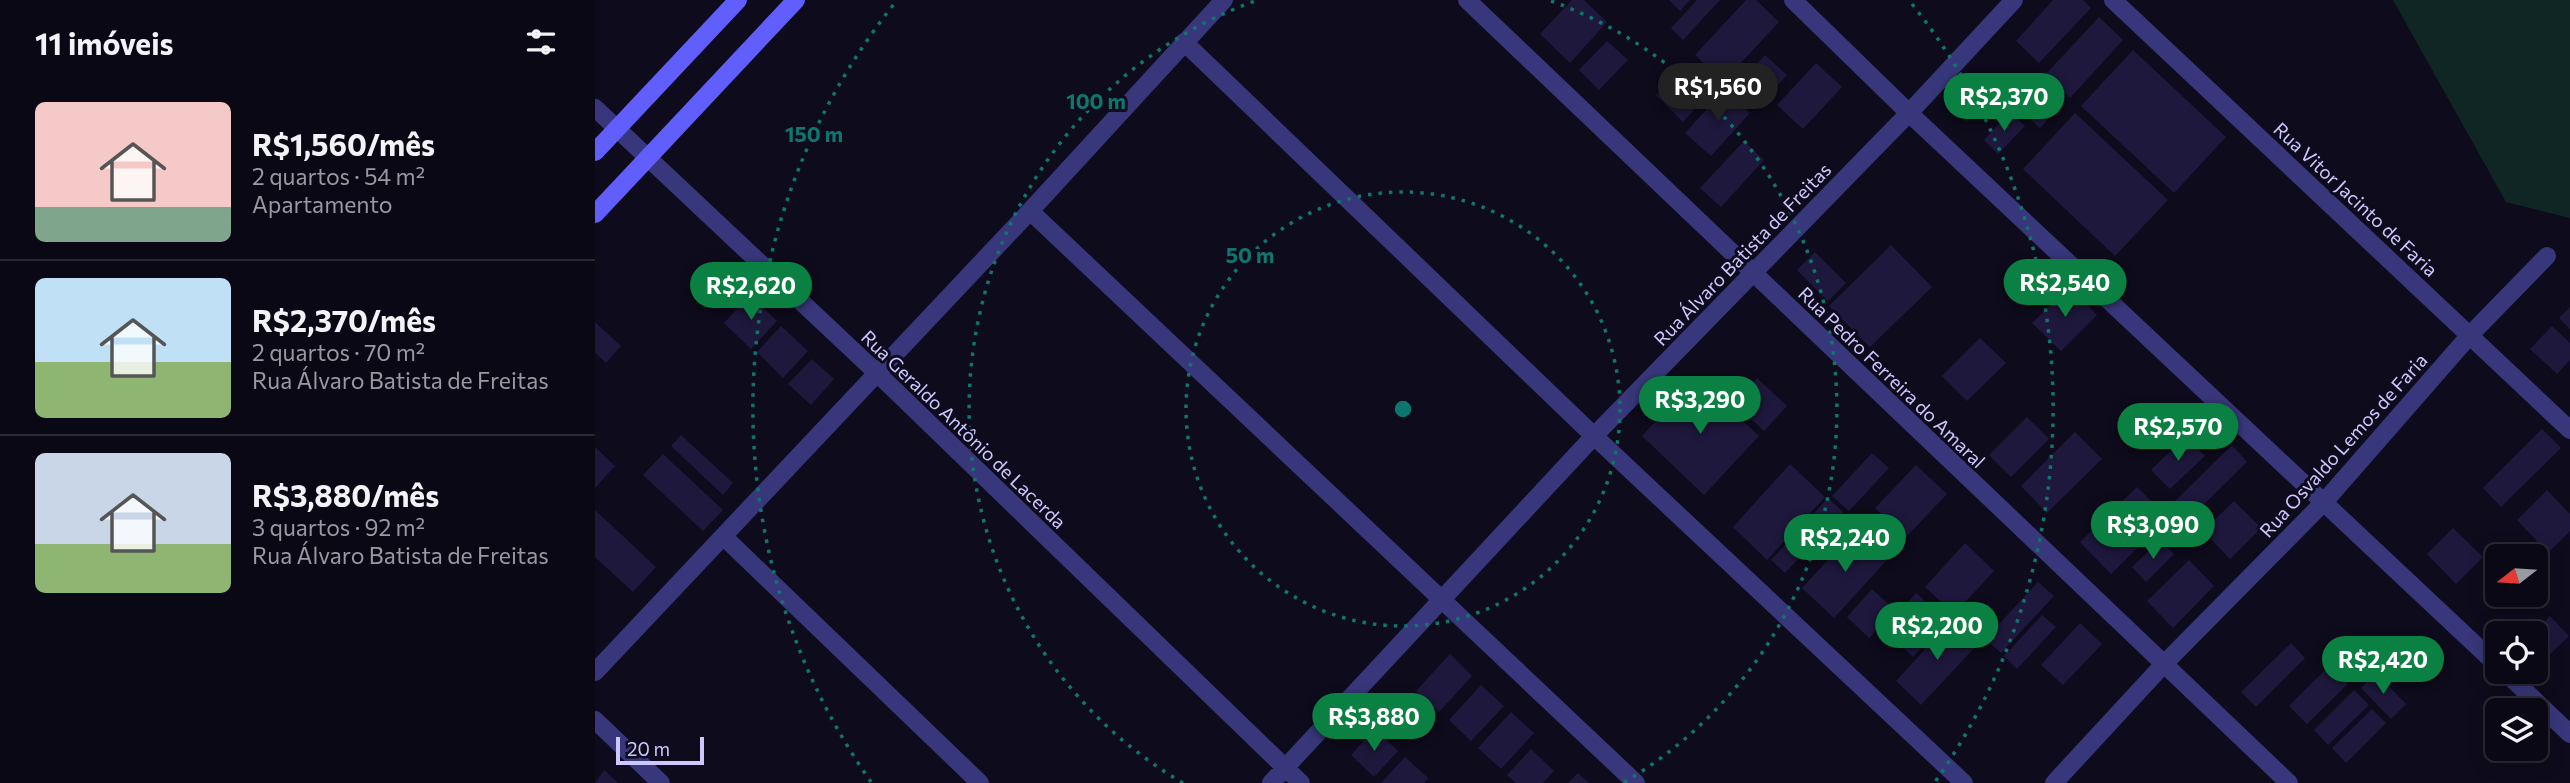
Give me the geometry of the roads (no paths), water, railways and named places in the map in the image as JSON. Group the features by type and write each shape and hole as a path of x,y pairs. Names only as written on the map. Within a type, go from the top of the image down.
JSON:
{"street":[{"path":"595,152 738,0"},
{"path":"595,214 796,0"},
{"path":"595,672 1030,211 1224,0"},
{"name":"Rua Pedro Ferreira do Amaral","path":"1467,0 2288,783"},
{"path":"1793,0 1909,113 2485,654"},
{"name":"Rua Álvaro Batista de Freitas","path":"1271,783 1594,436 1909,113 2014,0"},
{"name":"Rua Vitor Jacinto de Faria","path":"2113,0 2570,430"},
{"path":"1184,42 1594,436 1964,783"},
{"name":"Rua Geraldo Antônio de Lacerda","path":"595,108 876,372 1301,783"},
{"path":"1030,211 1636,783"},
{"name":"Rua Osvaldo Lemos de Faria","path":"2054,783 2163,665 2325,501 2470,335 2547,256"},
{"path":"723,536 981,783"},
{"path":"2518,684 2570,734"},
{"path":"595,720 660,783"}]}
